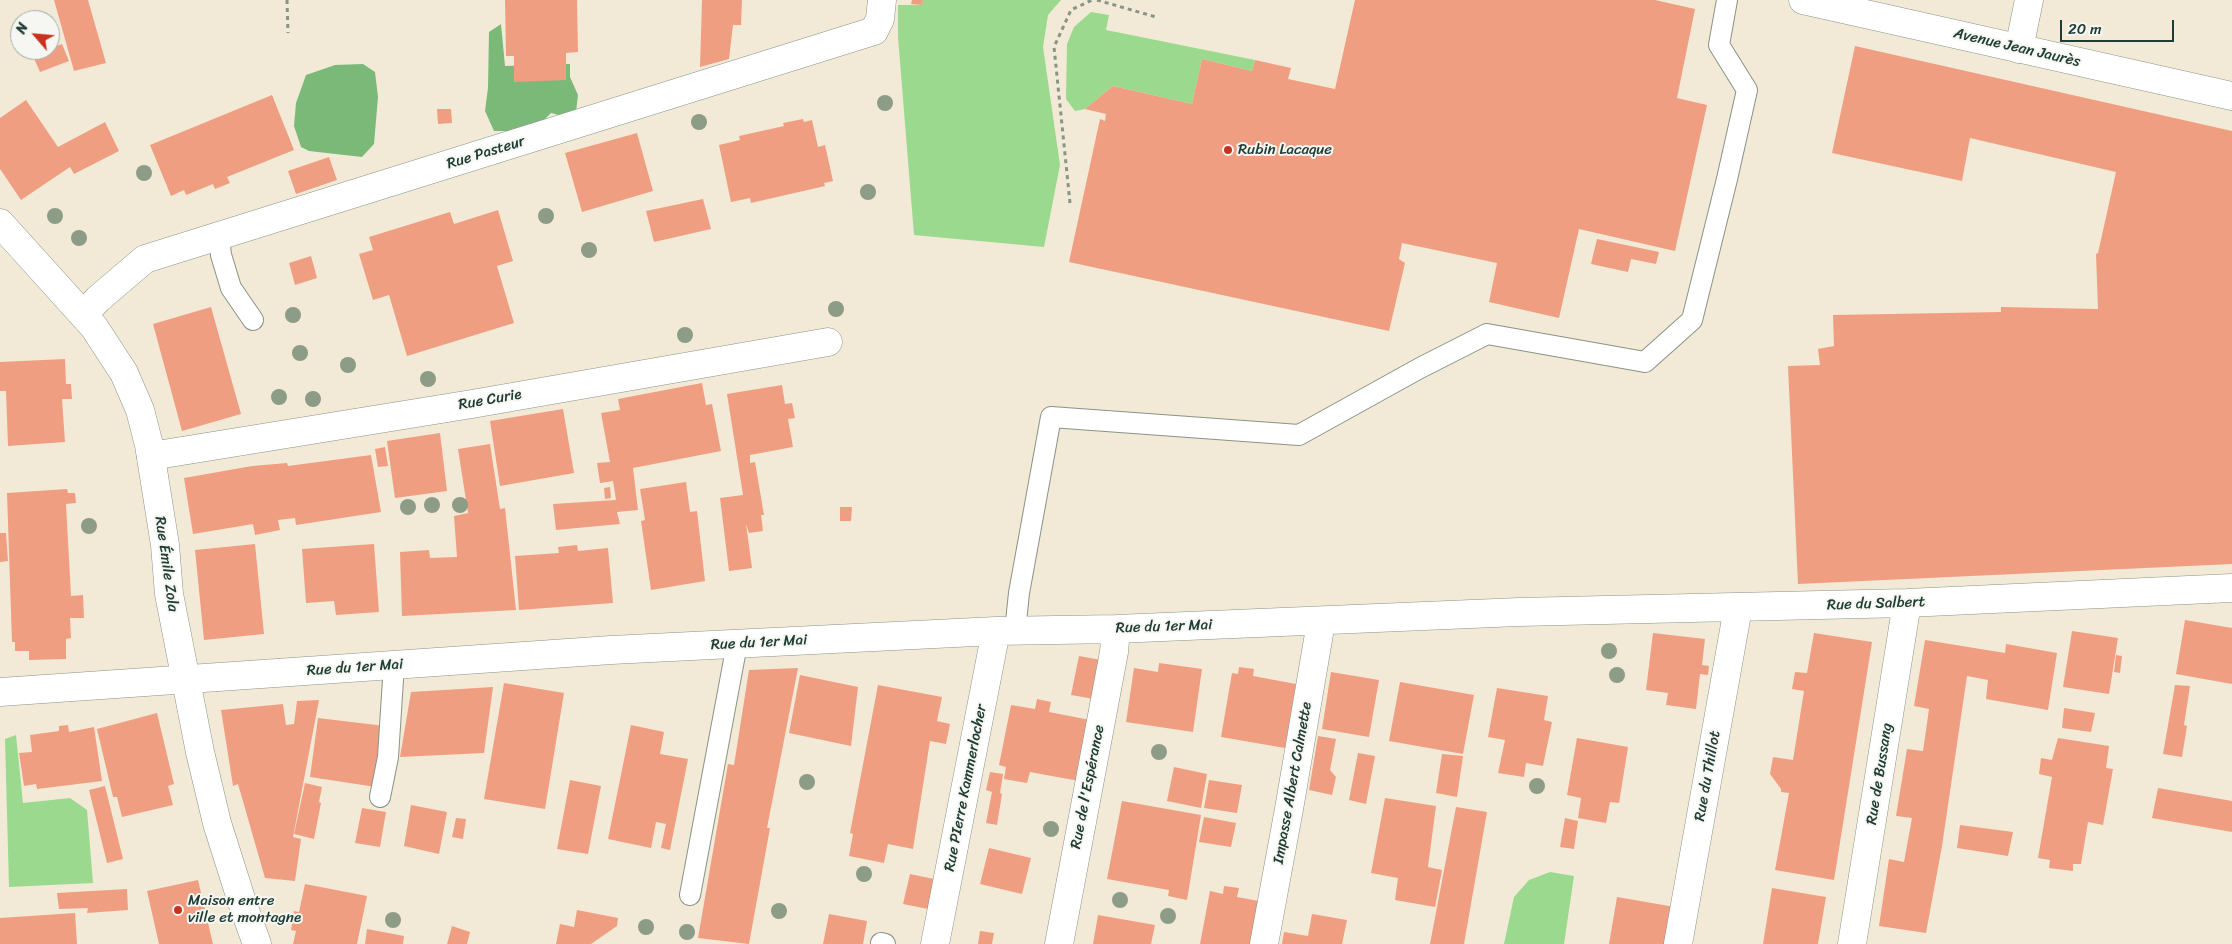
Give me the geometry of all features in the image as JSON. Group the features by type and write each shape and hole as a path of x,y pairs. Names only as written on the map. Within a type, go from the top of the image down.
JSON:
{"street":[{"name":"Rue Pasteur","path":"84,314 98,299 145,259 874,31 880,19 882,0"},
{"name":"Avenue Jean Jaurès","path":"1803,0 2232,96"},
{"path":"2019,49 2029,0"},
{"name":"Rue Émile Zola","path":"0,222 84,314 124,373 140,410 151,456 165,545 169,594 185,678 217,822 257,944"},
{"name":"Rue Curie","path":"151,456 472,404 828,342"},
{"name":"Rue du Salbert","path":"1519,612 1907,603 2232,588"},
{"name":"Rue de Bussang","path":"1852,944 1907,603"},
{"name":"Rue du Thillot","path":"1678,944 1738,608"},
{"name":"Rue du 1er Mai","path":"0,692 612,650 1005,631 1116,630 1519,612"},
{"name":"Impasse Albert Calmette","path":"1264,944 1319,634 1319,620"},
{"name":"Rue de l'Espérance","path":"1058,944 1112,662 1116,630"},
{"name":"Rue PIerre Kammerlocher","path":"935,944 1005,631"}],"lane":[{"path":"1005,631 1019,593 1051,417 1299,435 1420,368 1487,334 1645,362 1692,320 1727,179 1746,90 1719,45 1727,0"},
{"path":"219,236 231,288 253,320"},
{"path":"690,895 737,644"},
{"path":"380,797 388,757 394,664"}],"path":[{"path":"286,0 288,32"},
{"path":"1070,203 1054,47 1071,10 1092,0"},
{"path":"1097,0 1156,17"}],"green space":[{"path":"923,0 1061,0 1048,15 1043,47 1060,165 1044,247 914,235 898,37 898,5 922,5"},
{"path":"1091,12 1109,15 1106,30 1255,60 1252,71 1202,59 1192,104 1113,86 1085,109 1075,111 1066,99 1067,44 1074,27"},
{"path":"501,24 505,66 570,64 570,77 578,95 576,112 567,117 551,113 541,123 518,131 494,131 485,111 488,88 489,32"},
{"path":"363,64 375,72 378,97 374,144 362,157 309,151 301,147 294,126 296,103 306,75 335,65"},
{"path":"16,735 23,803 70,798 87,810 93,883 9,887 5,739"},
{"path":"1550,872 1574,876 1564,944 1504,944 1514,897 1529,880"}],"building":[{"path":"54,0 88,0 106,63 74,71 60,21 60,10 57,10"},
{"path":"505,0 577,0 578,52 566,53 566,80 514,82 514,56 506,56"},
{"path":"702,0 742,0 741,25 733,25 729,59 700,67"},
{"path":"912,0 923,0 922,5 911,4"},
{"path":"1355,0 1655,0 1695,9 1677,98 1707,105 1675,251 1579,229 1559,318 1489,302 1497,263 1402,243 1399,259 1405,263 1389,331 1069,262 1100,119 1105,121 1106,114 1085,109 1113,86 1192,104 1202,59 1252,71 1255,60 1291,68 1288,79 1335,89"},
{"path":"62,44 69,61 40,72 35,60 60,60 60,45"},
{"path":"1855,46 2232,131 2232,564 1798,584 1788,366 1820,365 1818,349 1834,346 1833,315 2001,312 2001,307 2098,309 2096,254 2098,253 2116,172 1970,138 1962,181 1832,153"},
{"path":"272,95 294,150 227,177 230,183 215,189 213,184 186,195 184,190 171,196 150,145"},
{"path":"26,100 58,147 105,122 119,151 74,174 70,167 21,200 0,169 0,118"},
{"path":"437,109 451,109 452,123 438,124"},
{"path":"803,119 804,122 812,120 818,147 825,145 833,181 824,183 825,186 751,203 750,198 731,202 719,145 740,140 739,136 784,126 783,123"},
{"path":"637,133 653,191 582,212 565,153"},
{"path":"329,157 337,180 296,194 288,171"},
{"path":"703,199 711,229 654,242 646,211"},
{"path":"498,210 513,261 497,266 514,323 407,356 389,295 373,300 359,254 373,250 369,237 450,212 454,224"},
{"path":"1597,239 1659,252 1656,264 1631,259 1628,272 1591,264"},
{"path":"311,256 317,278 295,285 289,263"},
{"path":"211,307 241,414 182,431 153,324"},
{"path":"65,359 66,384 71,384 72,399 62,399 65,442 8,446 6,391 0,391 0,362"},
{"path":"702,383 706,405 712,404 721,451 633,468 638,510 617,512 620,524 556,530 553,504 616,500 613,481 600,483 597,463 610,462 601,413 620,410 618,399"},
{"path":"782,385 785,404 792,403 795,418 788,419 793,447 750,455 750,463 755,462 764,515 761,515 763,531 749,533 746,524 752,568 729,571 720,498 743,495 727,394"},
{"path":"563,409 574,473 500,486 490,421"},
{"path":"440,433 447,491 395,498 387,441"},
{"path":"490,444 500,509 505,508 516,610 402,616 400,552 429,550 430,558 457,557 454,516 468,513 458,449"},
{"path":"385,447 388,466 378,467 375,449"},
{"path":"371,455 381,512 296,525 295,518 278,520 280,530 255,535 253,524 193,534 184,478 252,466 287,463 288,466"},
{"path":"686,482 690,512 697,511 705,581 651,590 641,521 645,520 640,489"},
{"path":"610,487 611,498 605,499 604,488"},
{"path":"67,489 68,493 75,493 76,503 66,504 71,596 83,595 84,618 70,618 71,638 66,639 66,659 29,660 29,651 15,651 15,642 12,642 7,493"},
{"path":"840,507 852,507 851,521 840,521"},
{"path":"0,533 6,533 8,561 0,562"},
{"path":"255,544 264,634 204,640 195,550"},
{"path":"374,544 379,612 336,615 334,601 306,603 302,549"},
{"path":"577,545 578,551 608,548 613,603 519,610 515,556 559,553 558,547"},
{"path":"2185,620 2232,628 2232,684 2176,674"},
{"path":"2072,631 2118,638 2109,694 2063,687"},
{"path":"1653,633 1705,639 1702,665 1709,666 1708,675 1700,674 1696,709 1666,705 1668,693 1646,690"},
{"path":"1814,633 1872,642 1834,880 1775,870 1789,793 1781,792 1781,789 1770,774 1773,757 1793,760 1804,691 1792,689 1795,672 1807,673"},
{"path":"1925,640 2005,653 2006,644 2057,653 2048,710 1986,699 1988,680 1967,676 1942,846 1926,933 1879,926 1889,859 1904,862 1912,818 1896,816 1907,749 1923,751 1929,709 1914,706"},
{"path":"2116,655 2122,656 2120,673 2114,672"},
{"path":"1079,656 1101,660 1094,699 1071,695"},
{"path":"1159,663 1202,669 1193,732 1126,722 1134,668 1158,672"},
{"path":"1239,667 1254,669 1253,676 1296,684 1285,748 1221,737 1232,673 1238,674"},
{"path":"798,668 767,828 770,828 749,944 698,938 728,764 734,765 749,670"},
{"path":"1331,672 1379,680 1369,737 1322,729"},
{"path":"800,675 858,687 851,746 789,733"},
{"path":"1400,682 1474,695 1463,754 1389,741"},
{"path":"504,683 564,693 545,809 484,799"},
{"path":"878,685 942,697 937,721 950,724 946,744 930,741 913,849 888,844 884,863 849,856 853,834 850,833"},
{"path":"2175,685 2190,686 2184,725 2187,726 2182,757 2163,754"},
{"path":"493,687 484,753 400,757 411,692"},
{"path":"1497,688 1548,696 1544,720 1552,722 1543,766 1526,763 1524,777 1498,773 1505,740 1488,737"},
{"path":"1037,699 1051,702 1049,712 1090,720 1079,781 1030,772 1027,783 1004,779 1006,767 999,765 1011,705 1035,709"},
{"path":"319,700 293,837 301,839 295,881 265,878 238,784 233,786 221,710 283,704 286,725 294,724 297,701"},
{"path":"2064,708 2095,713 2091,732 2062,728"},
{"path":"157,713 174,784 168,786 173,805 122,817 117,797 113,797 97,729"},
{"path":"318,718 385,726 376,787 310,777"},
{"path":"68,725 69,732 94,727 102,781 37,789 36,784 24,786 19,753 32,752 30,735 59,731 59,726"},
{"path":"631,725 664,732 660,754 688,759 670,850 661,848 666,824 656,822 651,848 608,839"},
{"path":"1318,736 1336,739 1330,770 1336,777 1332,795 1309,790"},
{"path":"1577,738 1628,747 1619,803 1610,802 1606,823 1578,818 1581,798 1567,795"},
{"path":"2058,738 2109,746 2106,768 2113,769 2103,825 2088,822 2081,864 2073,864 2073,871 2049,868 2050,860 2038,858 2052,777 2039,774 2041,758 2052,760"},
{"path":"1358,753 1375,756 1366,804 1349,800"},
{"path":"1442,754 1463,756 1457,797 1436,793"},
{"path":"1174,767 1207,774 1201,808 1167,801"},
{"path":"990,772 1003,774 997,825 986,823 992,792 986,790"},
{"path":"570,780 601,786 588,854 557,849"},
{"path":"1209,780 1242,785 1237,813 1204,808"},
{"path":"305,783 322,787 314,839 294,834"},
{"path":"105,786 123,859 107,863 89,790"},
{"path":"2158,788 2232,801 2232,832 2152,818"},
{"path":"1385,798 1436,806 1428,867 1442,870 1435,907 1395,900 1398,878 1371,873"},
{"path":"1122,801 1201,815 1187,900 1168,896 1169,890 1107,879"},
{"path":"411,805 447,812 439,854 404,846"},
{"path":"1456,807 1487,812 1464,944 1430,944"},
{"path":"362,808 386,812 380,847 355,843"},
{"path":"1204,817 1236,823 1231,847 1199,842"},
{"path":"456,818 466,819 463,839 452,837"},
{"path":"1565,818 1578,821 1574,849 1560,847"},
{"path":"1960,825 2013,832 2008,856 1957,848"},
{"path":"989,848 1031,858 1022,894 980,884"},
{"path":"910,874 934,879 928,909 903,904"},
{"path":"198,880 213,944 159,944 147,891"},
{"path":"305,884 367,896 357,944 293,944 296,931 291,930 294,911 299,912"},
{"path":"1224,886 1239,888 1237,897 1259,901 1251,944 1200,944 1210,891 1223,894"},
{"path":"1772,888 1826,897 1818,944 1763,944"},
{"path":"127,889 128,910 87,913 88,908 59,909 57,893"},
{"path":"1617,897 1675,907 1669,944 1609,944"},
{"path":"577,910 618,918 617,926 591,944 556,944 560,924 574,927"},
{"path":"75,913 77,944 0,944 0,918"},
{"path":"829,914 867,921 863,944 823,944"},
{"path":"1312,914 1347,920 1342,944 1282,944 1284,932 1308,936"},
{"path":"1098,915 1155,925 1151,944 1093,944"},
{"path":"452,926 470,932 467,944 447,944"},
{"path":"367,929 404,936 403,944 365,944"},
{"path":"980,931 994,933 992,944 978,944"}],"place":[{"name":"Rubin Lacaque","path":"1228,150"},
{"name":"Maison entre ville et montagne","path":"178,910"}]}
